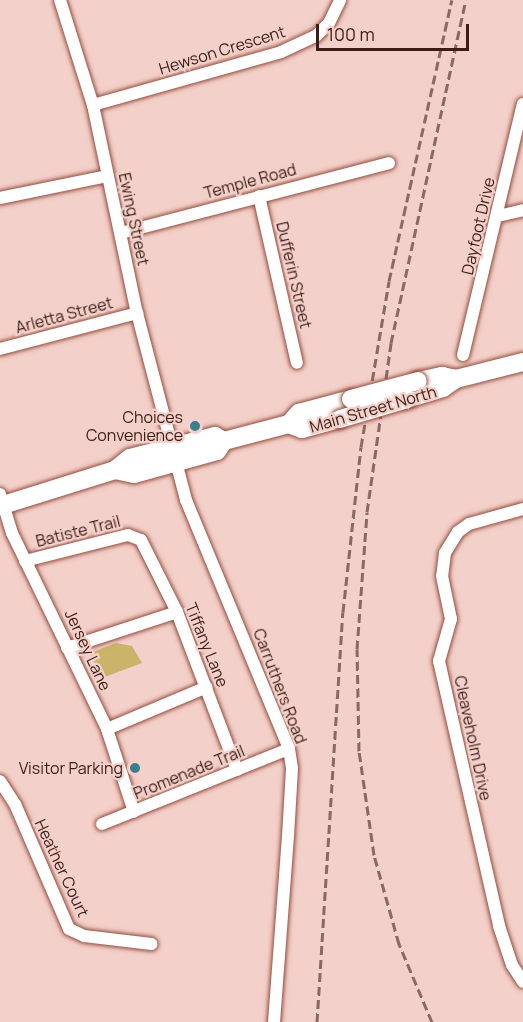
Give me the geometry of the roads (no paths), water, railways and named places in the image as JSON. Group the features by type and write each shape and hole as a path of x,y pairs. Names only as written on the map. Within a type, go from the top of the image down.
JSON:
{"main road":[{"name":"Main Street North","path":"289,424 302,429 340,419 443,388 456,379 523,362"},
{"name":"Main Street North","path":"1,502 116,470 130,458 173,455 215,436 224,441 289,424 299,413 418,381 442,376 456,379"}],"street":[{"name":"Ewing Street","path":"60,0 93,105 137,313 173,455"},
{"name":"Hewson Crescent","path":"93,105 281,52 316,36 329,23 340,0"},
{"name":"Dayfoot Drive","path":"463,356 523,104"},
{"name":"Temple Road","path":"121,233 388,163"},
{"path":"0,198 107,176"},
{"name":"Dufferin Street","path":"258,196 297,363"},
{"path":"498,216 523,210"},
{"name":"Arletta Street","path":"0,349 137,313"},
{"name":"Carruthers Road","path":"173,455 186,500 289,749 292,769 274,1022"},
{"name":"Jersey Lane","path":"1,502 25,561 46,598 67,648 107,729 134,812"},
{"name":"Cleaveholm Drive","path":"522,513 469,524 458,532 445,553 441,576 451,619 439,661 499,926 512,965 523,982"},
{"name":"Batiste Trail","path":"25,561 128,535 139,538"},
{"name":"Tiffany Lane","path":"139,538 177,612 237,770"},
{"path":"67,648 177,612"},
{"path":"107,729 207,687"},
{"name":"Promenade Trail","path":"102,824 289,749"},
{"name":"Heather Court","path":"0,781 15,804 69,929 84,936 152,944"}],"railway":[{"path":"317,1022 343,612 361,447 389,281 452,0"},
{"path":"432,1022 399,944 374,855 359,751 357,649 367,512 391,343 466,0"}],"place":[{"name":"Choices Convenience","path":"195,426"},
{"name":"Visitor Parking","path":"135,768"}]}
